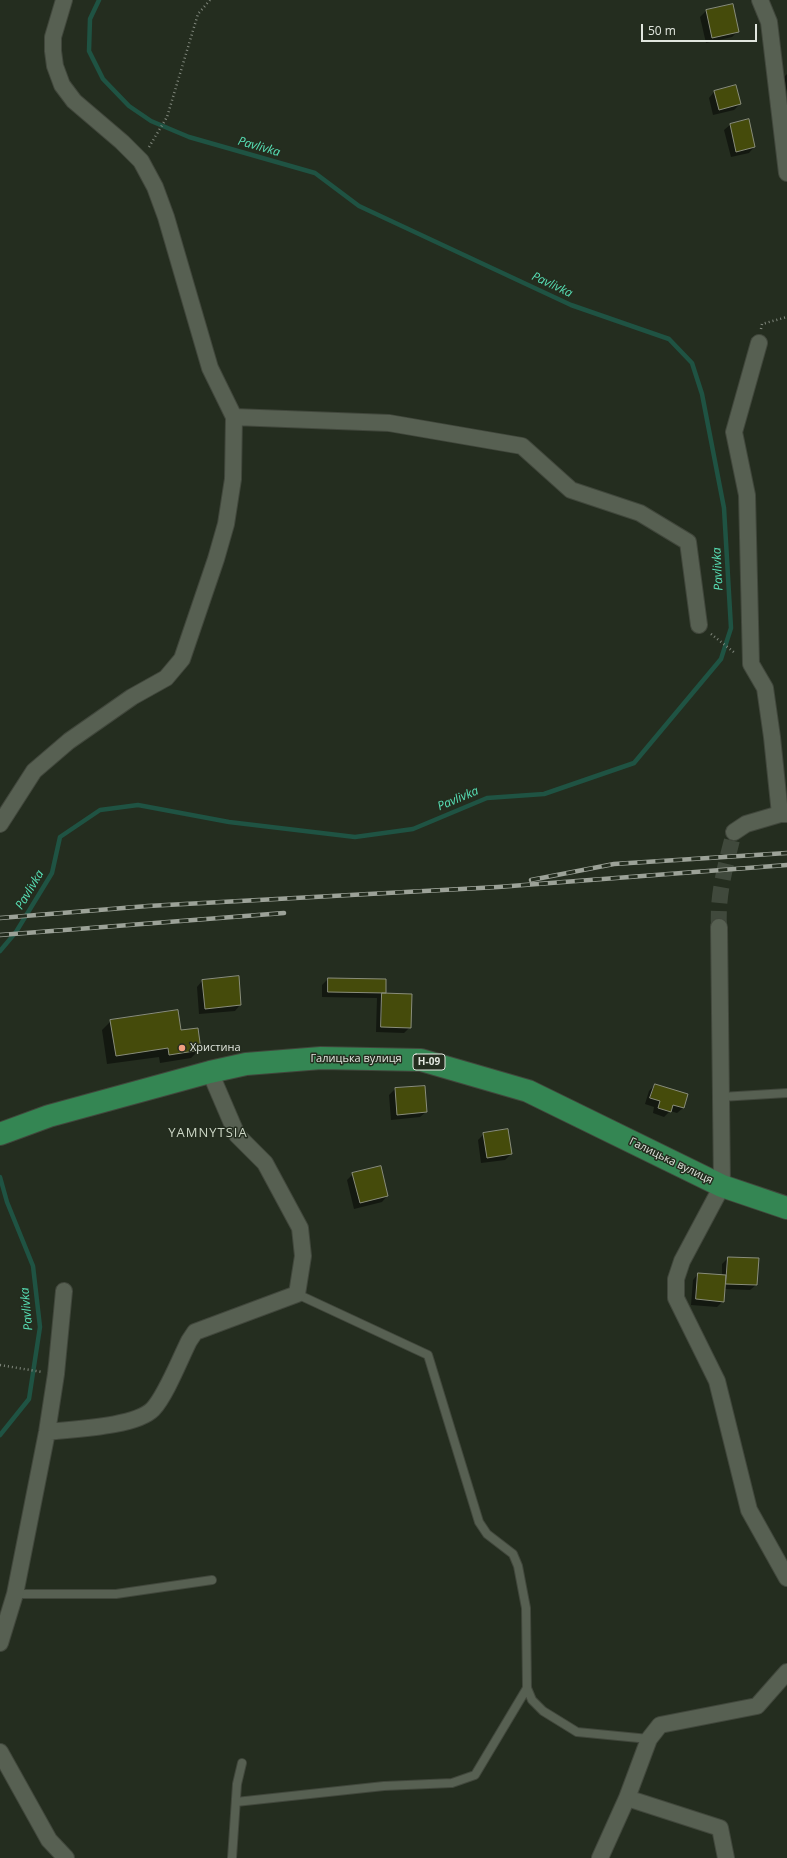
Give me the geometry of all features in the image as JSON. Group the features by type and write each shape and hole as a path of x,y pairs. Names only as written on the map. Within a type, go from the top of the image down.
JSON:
{"main road":[{"name":"Галицька вулиця","path":"0,1134 50,1116 210,1072 246,1064 321,1058 421,1060 528,1091 722,1186 787,1208"}],"street":[{"path":"0,824 34,771 69,741 132,697 166,678 182,659 216,560 226,524 233,480 234,417 210,368 166,217 155,187 141,161 122,142 74,101 62,85 55,66 53,38 64,0"},
{"path":"760,0 769,22 787,173"},
{"path":"734,832 746,824 784,814 765,688 751,664 747,495 734,432 759,343"},
{"path":"234,417 389,423 522,446 571,490 640,512 688,542 703,628"},
{"path":"719,927 722,1186 682,1261 676,1279 676,1298 717,1381 749,1510 787,1578"},
{"path":"47,1432 127,1422 142,1417 153,1409 160,1399 195,1332 297,1294 303,1256 300,1228 265,1163 237,1135 210,1072"},
{"path":"0,1643 15,1594 47,1432 56,1374 64,1291"},
{"path":"600,1858 627,1798 649,1739 660,1725 757,1706 787,1672"},
{"path":"0,1752 49,1840 66,1858"},
{"path":"627,1798 720,1828 726,1858"}],"lane":[{"path":"721,1097 787,1093"},
{"path":"297,1294 428,1355 480,1522 487,1534 513,1554 518,1566 526,1608 527,1688 532,1700 543,1710 577,1732 649,1739"},
{"path":"15,1594 116,1594 212,1580"},
{"path":"236,1802 384,1786 452,1783 475,1775 527,1688"},
{"path":"232,1858 237,1784 242,1763"}],"path":[{"path":"141,161 167,117 198,14 210,0"},
{"path":"759,343 762,324 787,317"},
{"path":"703,628 738,655"},
{"path":"0,1365 56,1374"}],"building":[{"path":"733,4 739,32 712,38 706,10"},
{"path":"736,85 741,104 719,110 714,91"},
{"path":"749,119 755,147 736,152 730,124"},
{"path":"239,976 241,1005 205,1009 202,980"},
{"path":"328,978 386,979 386,993 328,992"},
{"path":"382,993 412,994 411,1028 381,1027"},
{"path":"178,1010 181,1030 198,1028 201,1050 169,1055 168,1048 116,1056 110,1020"},
{"path":"655,1084 688,1094 684,1108 673,1105 671,1112 658,1108 660,1101 650,1098"},
{"path":"425,1086 427,1112 397,1115 395,1088"},
{"path":"508,1129 512,1154 487,1158 483,1133"},
{"path":"381,1166 388,1196 360,1203 352,1173"},
{"path":"728,1257 759,1258 757,1285 726,1284"},
{"path":"698,1273 726,1275 724,1302 696,1299"}],"waterway":[{"name":"Pavlivka","path":"0,951 16,932 52,873 60,837 100,810 138,805 229,822 355,837 413,829 487,798 544,794 634,763 721,659 731,628 724,508 702,394 692,363 669,339 571,305 359,206 315,173 189,137 151,121 129,106 103,79 89,51 90,19 99,0"},
{"name":"Pavlivka","path":"0,1177 7,1202 33,1266 40,1327 29,1399 0,1435"}],"tunnel":[{"path":"719,927 719,903 725,867 734,832"}],"railway":[{"path":"531,880 614,864 787,853"},
{"path":"0,918 148,906 498,887 787,865"},
{"path":"0,935 284,913"}],"place":[{"name":"Христина","path":"182,1048"}],"district":[{"name":"YAMNYTSIA","path":"208,1133"}]}
